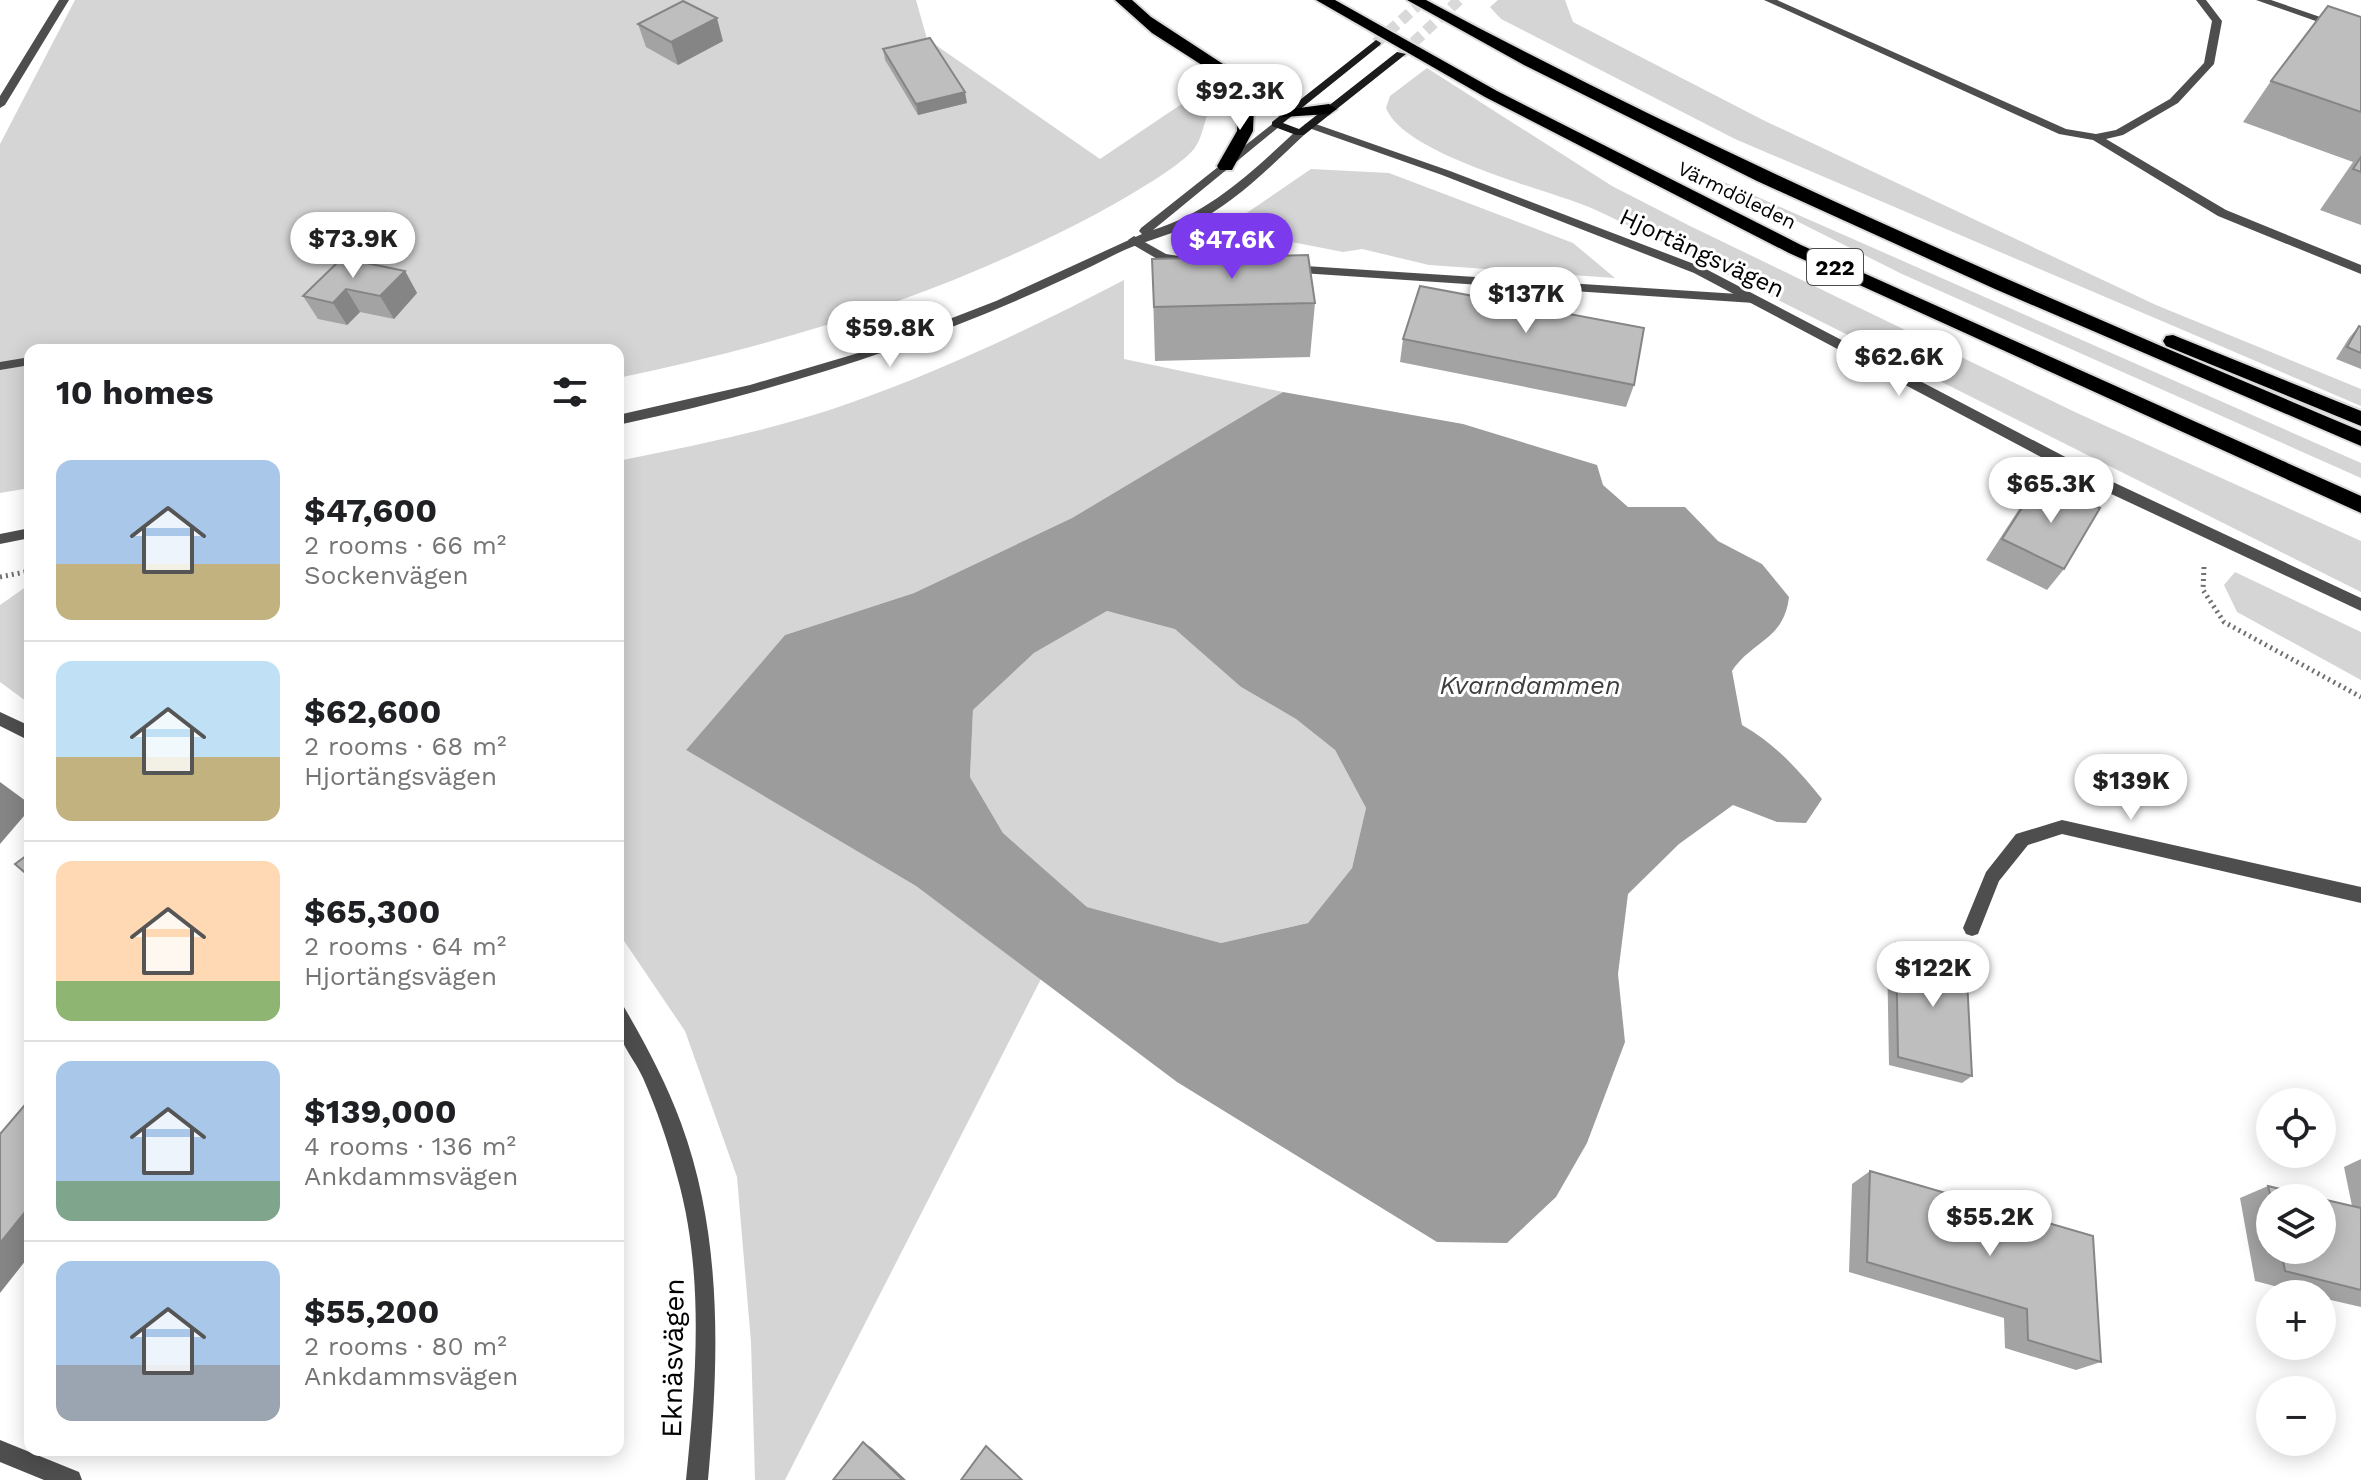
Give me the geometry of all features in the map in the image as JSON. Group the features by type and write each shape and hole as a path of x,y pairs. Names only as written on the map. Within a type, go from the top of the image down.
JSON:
{"highway":[{"path":"1123,0 1169,43 1225,84 1246,107 1283,119 1329,109"},
{"name":"Värmdöleden","path":"1324,0 1491,94 1795,249 2361,505"},
{"name":"Värmdöleden","path":"1415,0 1489,41 1798,195 2361,439"},
{"path":"1146,20 1283,119"},
{"path":"1226,166 1245,131 1246,107"},
{"path":"2063,312 2149,331 2361,419"}],"main road":[{"path":"1376,43 1283,119 1305,129 1401,54"}],"street":[{"path":"0,105 64,0"},
{"path":"1769,0 2063,132 2096,137 2119,133 2174,101 2209,64 2217,21 2201,0"},
{"path":"2261,0 2361,34"},
{"path":"1134,240 1283,119"},
{"path":"624,419 837,368 944,330 1026,295 1134,240 1186,222 1242,185 1305,129"},
{"name":"Hjortängsvägen","path":"1305,129 1446,173 1643,247 1754,299 2110,487 2361,605"},
{"path":"2096,137 2222,213 2361,270"},
{"path":"1134,240 1163,257 1197,263"},
{"path":"1276,268 1754,299"},
{"path":"0,366 24,362"},
{"path":"0,539 24,534"},
{"path":"0,718 24,731"},
{"path":"1972,928 1992,877 2022,839 2062,827 2361,895"},
{"name":"Eknäsvägen","path":"624,1022 642,1050 670,1118 693,1200 708,1305 707,1399 697,1480"},
{"path":"0,1451 71,1480"}],"path":[{"path":"2211,558 2202,569 2201,585 2209,606 2224,622 2361,697"},
{"path":"0,577 24,572"}],"shaded area":[{"path":"75,0 916,0 927,39 1100,159 1192,97 1207,115 1200,137 1187,156 1134,192 1040,242 923,292 864,313 744,349 624,377 624,344 24,344 24,489 0,493 0,144"},
{"path":"1498,0 1565,0 1573,22 1765,121 2156,305 2361,389 2361,406 1735,139 1501,19 1490,7"},
{"path":"1427,68 1612,186 1688,225 2077,413 2361,541 2361,592 1608,216 1477,168 1419,141 1398,125 1386,108 1390,96"},
{"path":"1683,164 2361,463 2361,478 1902,274"},
{"path":"1311,169 1389,173 1573,243 1615,278 1429,265 1362,249 1343,252 1266,237 1239,243 1207,240"},
{"path":"1124,280 1124,359 1283,392 1072,518 914,593 785,635 686,750 916,886 1041,979 785,1480 755,1480 751,1342 737,1177 685,1031 624,941 624,460 706,443 821,413 920,376"},
{"path":"2235,572 2361,632 2361,680 2237,612 2224,585"},
{"path":"24,588 24,700 0,682 0,605"},
{"path":"1107,611 1175,628 1241,687 1296,719 1335,750 1366,808 1352,868 1308,923 1221,943 1087,907 1003,833 970,777 973,710 1034,653"}],"water":[{"name":"Kvarndammen","path":"1283,392 1463,424 1597,465 1603,485 1628,507 1685,507 1718,541 1762,564 1789,597 1781,622 1732,671 1742,725 1785,758 1822,799 1806,823 1777,822 1733,805 1679,844 1628,894 1618,974 1625,1042 1587,1143 1556,1197 1507,1243 1437,1242 1177,1082 916,886 686,750 785,635 914,593 1072,518","holes":["1107,611 1175,629 1241,687 1296,719 1335,750 1366,808 1352,868 1308,923 1221,943 1087,907 1003,833 970,777 973,710 1034,653"]}],"building":[{"path":"683,1 717,18 671,42 638,24"},
{"path":"2328,6 2361,17 2361,112 2271,81"},
{"path":"930,38 965,92 916,104 883,49"},
{"path":"2361,157 2361,172 2353,169"},
{"path":"1308,255 1315,303 1154,307 1152,259"},
{"path":"342,258 405,271 380,296 346,289 333,303 303,296"},
{"path":"1420,286 1644,328 1634,385 1403,339"},
{"path":"2361,327 2361,353 2347,347"},
{"path":"2039,481 2100,508 2064,569 2002,539"},
{"path":"24,857 24,872 15,864"},
{"path":"1896,943 1966,959 1972,1076 1898,1057"},
{"path":"24,1106 24,1213 0,1243 0,1134"},
{"path":"1870,1171 2093,1236 2101,1362 2028,1340 2027,1309 1867,1262"},
{"path":"2336,1202 2361,1208 2361,1290 2336,1284 2336,1280 2321,1280 2285,1271 2284,1264 2336,1264"},
{"path":"863,1442 903,1480 833,1480"},
{"path":"986,1446 1022,1480 961,1480"}],"tunnel":[{"path":"1376,43 1424,0"},
{"path":"1401,54 1459,0"}]}
